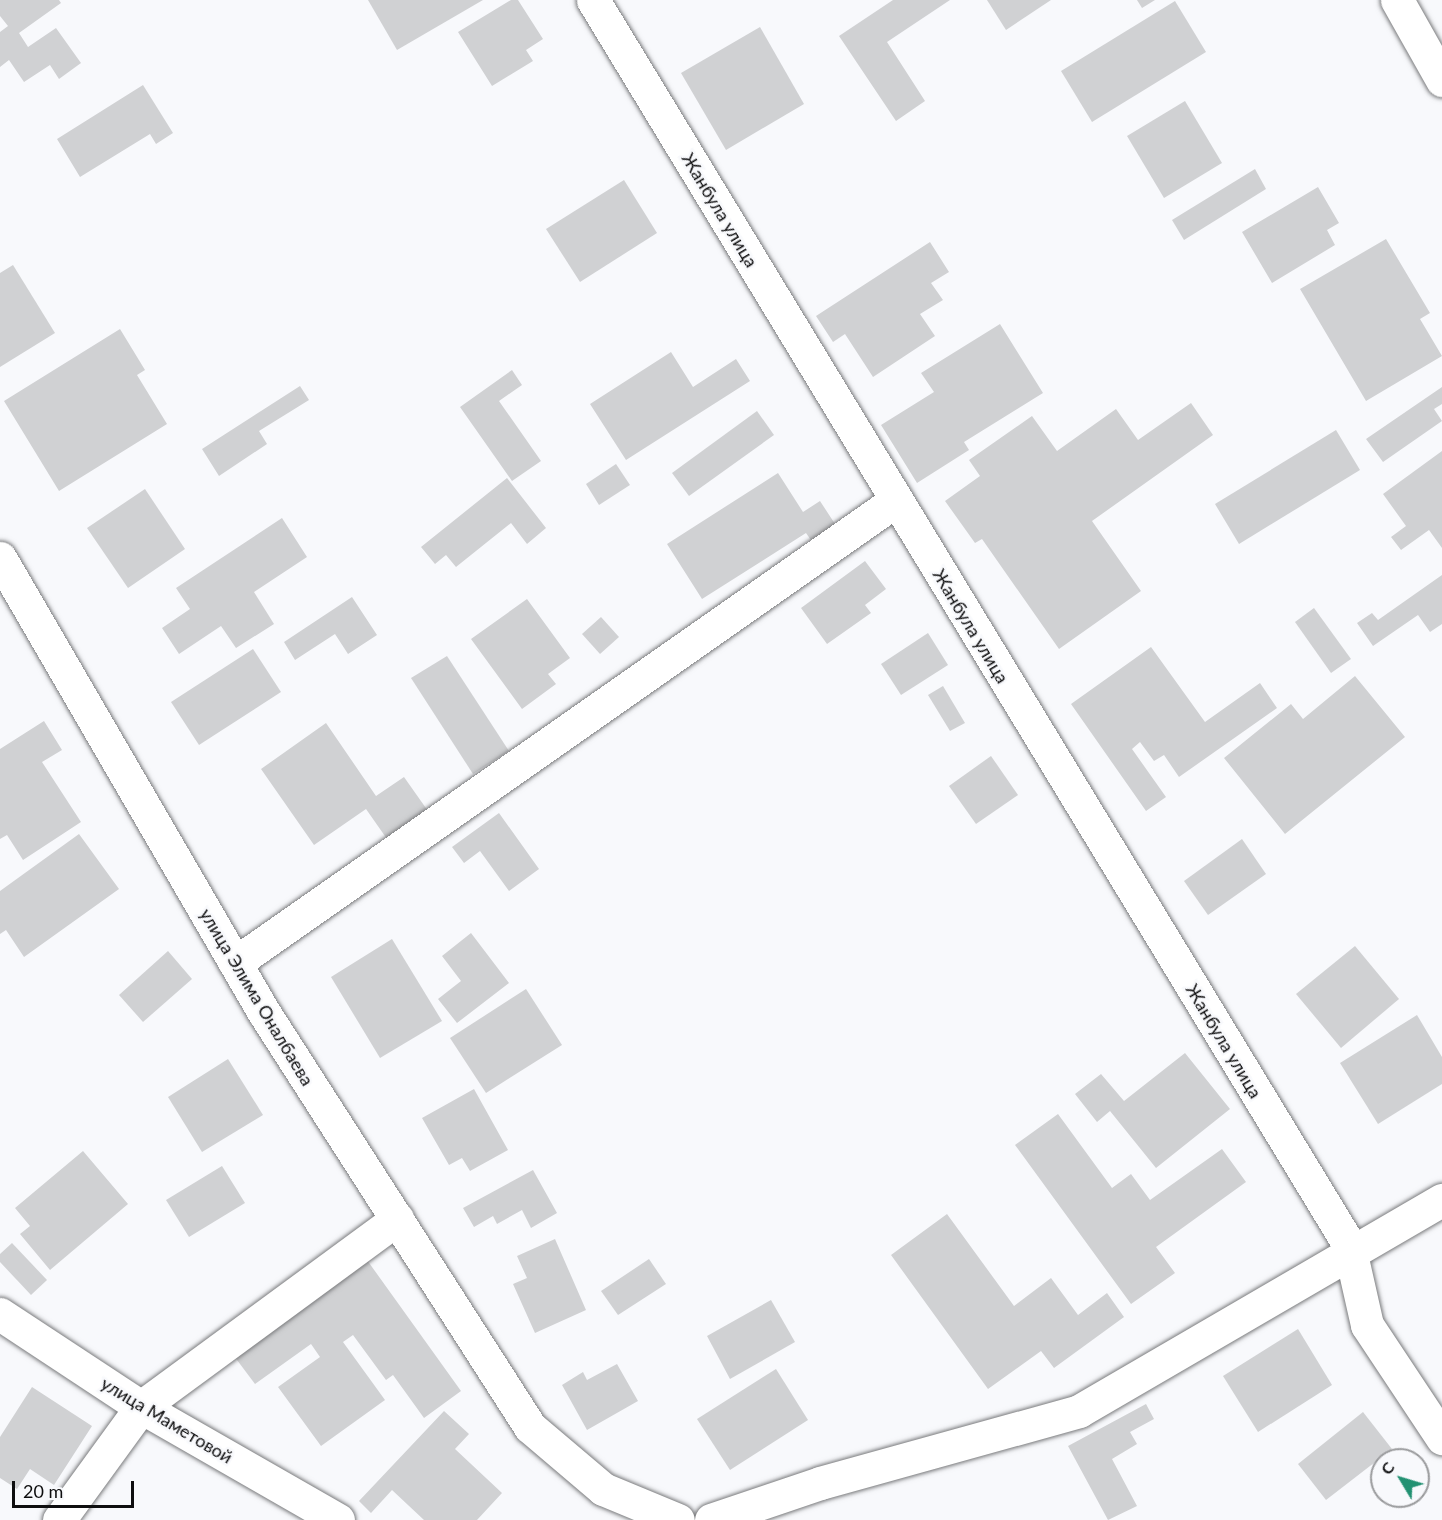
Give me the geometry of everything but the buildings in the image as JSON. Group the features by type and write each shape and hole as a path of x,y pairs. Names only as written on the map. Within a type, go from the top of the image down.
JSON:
{"street":[{"name":"Жанбула улица","path":"593,0 1351,1252 1367,1325 1442,1438"},
{"path":"1397,0 1442,80"},
{"path":"235,963 895,501"},
{"name":"улица Элима Оналбаева","path":"0,558 235,963 530,1426 603,1489 678,1520"},
{"path":"711,1520 820,1482 1079,1411 1442,1200"},
{"path":"59,1520 141,1407 397,1219"},
{"name":"улица Маметовой","path":"0,1314 141,1407 338,1520"}]}
